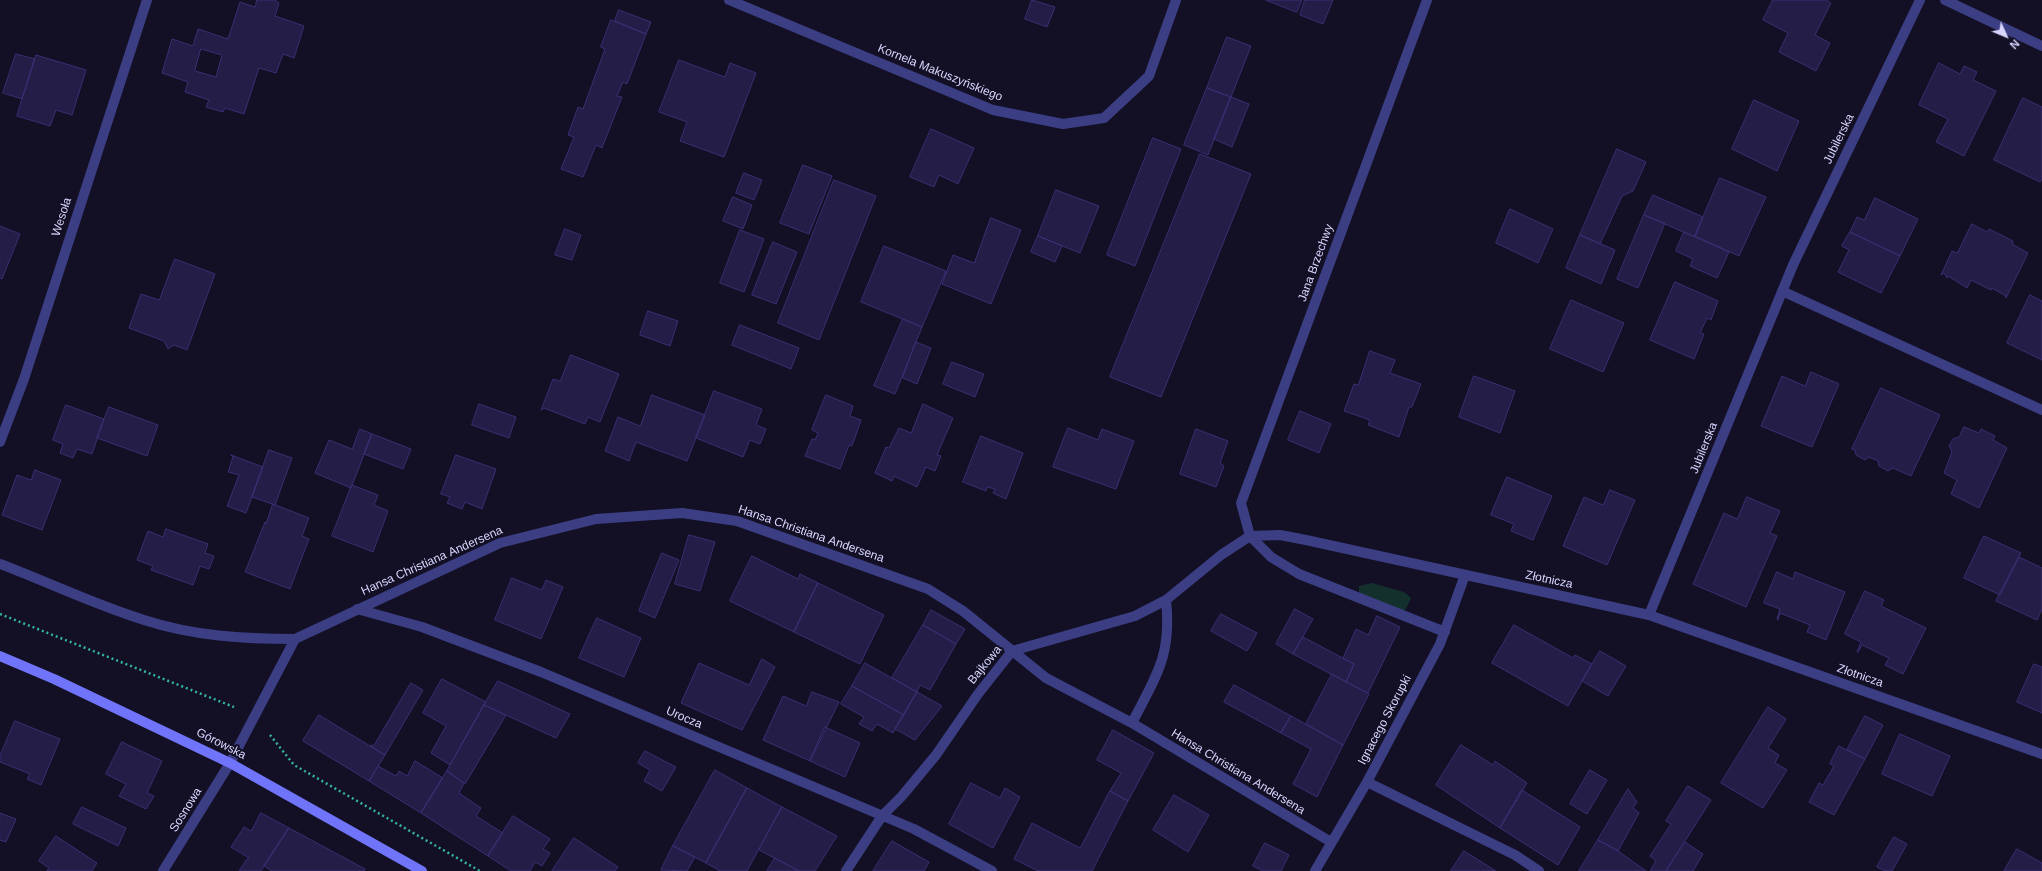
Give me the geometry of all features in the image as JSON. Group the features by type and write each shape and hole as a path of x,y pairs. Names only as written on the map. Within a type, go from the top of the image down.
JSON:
{"street":[{"name":"Wesoła","path":"0,442 24,379 147,0"},
{"name":"Kornela Makuszyńskiego","path":"729,0 993,110 1063,124 1104,118 1149,76 1176,0"},
{"name":"Jana Brzechwy","path":"1250,536 1241,503 1427,0"},
{"name":"Jubilerska","path":"1649,615 1793,265 1920,0"},
{"path":"1945,0 2042,46"},
{"path":"1782,291 2042,410"},
{"name":"Hansa Christiana Andersena","path":"0,564 145,621 206,635 251,639 295,639 500,543 596,519 682,513 737,521 928,589 963,611 1046,678 1132,723 1331,842"},
{"name":"Złotnicza","path":"1250,536 1280,535 1649,615 2042,754"},
{"name":"Bajkowa","path":"846,871 882,816 902,796 936,754 978,694 1012,651 1135,616 1166,600 1221,555 1250,536"},
{"path":"1250,536 1271,557 1299,574 1445,632"},
{"name":"Ignacego Skorupki","path":"1315,871 1367,782 1403,716 1445,632 1465,575"},
{"path":"1132,723 1162,665 1168,631 1166,600"},
{"name":"Urocza","path":"357,610 422,627 541,672 920,832 992,871"},
{"path":"230,763 295,639"},
{"name":"Górowska","path":"0,656 54,679 230,763 422,871"},
{"name":"Sosnowa","path":"163,871 230,763"},
{"path":"1367,782 1515,855 1539,871"}],"green space":[{"path":"1372,583 1404,592 1411,598 1406,609 1397,613 1359,598 1359,586"}],"building":[{"path":"257,0 275,0 279,3 275,16 304,26 294,58 283,54 276,73 259,68 244,114 225,108 223,112 206,107 209,100 185,92 188,82 162,73 172,39 193,46 198,29 228,39 240,2 255,7","holes":["201,49 222,55 216,77 195,71"]},
{"path":"1032,0 1055,7 1047,27 1025,19"},
{"path":"1266,0 1302,0 1297,12"},
{"path":"1305,0 1333,0 1323,24 1300,15"},
{"path":"1773,0 1826,0 1831,3 1815,35 1830,43 1816,71 1779,52 1788,33 1763,20"},
{"path":"619,10 651,22 646,34 615,21"},
{"path":"611,20 646,34 627,84 623,82 617,96 622,97 602,148 596,145 583,177 561,169 574,137 568,135 578,107 583,109 605,49 601,47"},
{"path":"1227,37 1251,46 1231,97 1207,88"},
{"path":"16,54 35,59 22,99 3,93"},
{"path":"36,55 86,70 72,115 56,110 50,126 17,116"},
{"path":"679,60 725,77 730,63 756,73 724,157 680,141 687,122 659,112"},
{"path":"1939,63 1960,74 1964,66 1977,72 1973,80 1996,91 1964,156 1936,142 1948,119 1919,105"},
{"path":"1207,88 1231,97 1208,155 1184,145"},
{"path":"1231,97 1249,104 1232,147 1214,139"},
{"path":"2023,98 2042,107 2042,179 2040,182 1994,160"},
{"path":"1754,100 1799,121 1777,171 1732,149"},
{"path":"931,129 974,148 958,184 939,175 934,187 910,177"},
{"path":"1153,138 1181,149 1135,266 1107,255"},
{"path":"1617,149 1646,162 1633,191 1622,196 1600,244 1580,235"},
{"path":"1200,154 1251,174 1161,397 1110,377"},
{"path":"803,165 832,176 809,234 780,223"},
{"path":"744,173 762,180 754,200 736,193"},
{"path":"1720,178 1766,197 1739,256 1695,236"},
{"path":"834,180 876,196 819,340 778,323"},
{"path":"1056,190 1099,206 1080,253 1038,236"},
{"path":"1653,195 1703,217 1695,237 1644,215"},
{"path":"733,197 752,205 743,229 723,221"},
{"path":"1875,198 1918,219 1900,256 1850,232 1857,217 1864,220"},
{"path":"1510,209 1553,229 1538,263 1496,243"},
{"path":"1644,215 1665,223 1638,288 1617,279"},
{"path":"991,218 1021,230 991,304 942,284 953,255 974,263"},
{"path":"1972,224 1987,232 1989,229 2013,241 2012,244 2028,253 2006,298 2006,296 1992,288 1991,290 1971,280 1967,288 1948,276 1947,278 1944,273 1941,275 1952,251 1957,253"},
{"path":"0,226 20,234 2,279 0,278"},
{"path":"565,229 581,235 572,260 555,255"},
{"path":"740,230 764,239 744,292 720,283"},
{"path":"1684,232 1729,252 1717,278 1690,266 1693,259 1676,251"},
{"path":"1850,232 1900,256 1881,293 1838,272 1849,250 1842,246"},
{"path":"1580,235 1615,250 1601,284 1566,268"},
{"path":"1038,236 1062,246 1055,262 1031,252"},
{"path":"773,242 797,252 776,304 752,295"},
{"path":"884,246 946,271 922,327 861,302"},
{"path":"175,259 215,274 187,350 174,345 168,349 164,341 129,328 141,294 159,300"},
{"path":"1675,282 1718,301 1711,320 1707,318 1700,333 1704,334 1694,359 1650,340"},
{"path":"2030,295 2042,301 2042,360 2007,343"},
{"path":"1571,300 1624,323 1603,372 1550,349"},
{"path":"648,311 678,321 670,346 640,335"},
{"path":"903,319 922,327 895,394 874,386"},
{"path":"740,325 799,348 791,369 732,345"},
{"path":"916,342 931,348 917,384 903,378"},
{"path":"1370,351 1395,360 1390,373 1421,384 1412,407 1409,407 1399,437 1368,425 1370,420 1344,411 1354,384 1358,385"},
{"path":"571,355 619,374 600,422 588,417 585,424 544,408 541,410 553,379 560,381"},
{"path":"952,362 984,374 975,397 943,384"},
{"path":"1811,372 1839,384 1812,447 1761,426 1782,376 1805,386"},
{"path":"1474,376 1515,391 1500,433 1459,417"},
{"path":"1881,388 1940,415 1911,476 1893,468 1888,471 1879,466 1878,461 1869,457 1865,460 1856,455 1855,450 1852,449"},
{"path":"714,391 762,409 756,425 766,429 760,444 750,440 743,457 696,438"},
{"path":"652,395 705,415 687,461 636,442 629,461 605,451 618,417 640,426"},
{"path":"826,395 853,406 850,416 861,420 852,446 849,445 840,469 805,456 812,439 815,440 818,433 812,430"},
{"path":"479,404 516,417 509,438 472,425"},
{"path":"923,404 953,418 937,455 941,456 935,471 926,467 917,487 894,476 892,481 875,473 886,447 889,448 899,428 911,433"},
{"path":"66,405 104,419 92,454 77,449 73,458 60,453 63,444 53,440"},
{"path":"109,407 158,425 147,456 97,438"},
{"path":"1300,411 1331,424 1319,453 1288,440"},
{"path":"1964,427 1979,433 1981,429 1995,436 1993,440 2007,448 1979,508 1951,494 1957,480 1944,473 1952,452 1949,446 1953,439 1959,437"},
{"path":"1068,428 1098,440 1102,429 1134,441 1116,489 1053,467"},
{"path":"360,429 372,434 351,488 315,473 329,440 352,449"},
{"path":"1196,429 1228,441 1220,463 1224,466 1216,487 1180,474"},
{"path":"372,434 411,449 403,469 364,454"},
{"path":"981,436 1023,453 1006,499 993,493 995,489 987,487 986,491 963,482"},
{"path":"269,450 292,458 275,505 252,497"},
{"path":"231,455 263,467 246,513 227,506 239,475 228,472 233,457"},
{"path":"456,455 496,469 482,509 465,502 462,509 447,503 450,497 441,494"},
{"path":"35,470 61,480 42,530 2,515 17,475 31,480"},
{"path":"1507,477 1552,496 1533,540 1511,531 1514,524 1491,515"},
{"path":"352,485 378,495 374,505 388,511 373,552 332,536"},
{"path":"1610,490 1635,500 1607,565 1563,546 1584,497 1603,505"},
{"path":"1747,497 1780,511 1770,533 1777,536 1746,607 1693,584 1724,513 1737,519"},
{"path":"273,504 309,518 302,536 309,539 290,589 245,572"},
{"path":"166,529 208,544 205,553 214,556 209,569 200,566 193,585 151,570 153,566 137,560 148,531 163,537"},
{"path":"689,535 715,542 700,591 675,584"},
{"path":"1984,536 2021,553 2000,595 1964,578"},
{"path":"662,553 679,560 655,618 639,611"},
{"path":"752,556 798,579 800,574 818,583 794,632 730,601"},
{"path":"2019,557 2042,568 2042,609 2037,620 1996,601"},
{"path":"1777,572 1793,579 1795,572 1845,592 1826,640 1807,632 1810,625 1780,613 1778,620 1780,609 1764,603"},
{"path":"512,578 542,590 546,580 563,587 541,639 495,620"},
{"path":"818,583 884,615 860,664 794,632"},
{"path":"1865,591 1884,600 1881,606 1926,628 1903,674 1885,665 1889,658 1862,645 1857,652 1861,642 1845,634"},
{"path":"1295,609 1313,619 1293,654 1276,644"},
{"path":"931,610 965,629 956,644 923,625"},
{"path":"1221,614 1257,633 1247,651 1211,631"},
{"path":"1377,616 1400,627 1368,693 1346,682 1354,664 1343,658 1356,629 1368,635"},
{"path":"597,618 641,638 624,677 579,658"},
{"path":"923,625 956,644 930,690 920,685 917,692 892,678"},
{"path":"1514,625 1573,658 1575,655 1592,664 1568,706 1492,663"},
{"path":"1303,637 1354,664 1346,682 1293,654"},
{"path":"1600,651 1626,666 1608,696 1582,681"},
{"path":"762,659 775,667 742,730 681,703 699,663 749,685"},
{"path":"865,663 917,692 904,715 852,686"},
{"path":"2034,664 2042,667 2042,713 2017,702"},
{"path":"1332,674 1369,694 1343,745 1306,724"},
{"path":"442,679 486,702 450,765 431,753 446,726 423,713"},
{"path":"498,681 570,714 556,738 484,705"},
{"path":"411,683 423,690 385,755 370,746 374,745"},
{"path":"1234,685 1291,716 1281,733 1224,702"},
{"path":"852,686 904,715 893,733 877,724 872,731 859,724 864,717 841,704"},
{"path":"812,692 839,702 810,761 763,740 783,696 806,706"},
{"path":"917,692 942,706 915,740 895,729"},
{"path":"484,705 506,715 465,784 447,771"},
{"path":"1768,707 1786,719 1768,748 1779,755 1775,763 1787,770 1763,808 1721,783"},
{"path":"319,715 385,755 369,781 303,741"},
{"path":"1291,716 1343,745 1317,797 1293,784 1311,749 1281,733"},
{"path":"1865,716 1883,725 1865,759 1847,750"},
{"path":"15,721 60,739 41,785 27,779 30,774 0,762 0,756"},
{"path":"825,727 860,743 845,777 810,761"},
{"path":"1113,730 1154,753 1128,801 1110,791 1121,773 1097,760"},
{"path":"1900,734 1950,756 1932,796 1882,774"},
{"path":"122,742 162,761 147,793 154,796 146,809 119,796 126,784 106,774"},
{"path":"1461,745 1493,765 1495,761 1527,783 1500,828 1436,785"},
{"path":"1839,746 1865,759 1834,815 1809,802 1819,783 1823,785 1834,766 1830,764"},
{"path":"645,751 676,767 662,791 644,781 650,770 638,763"},
{"path":"415,761 443,778 421,813 369,781 378,766 396,776 399,771 407,776"},
{"path":"715,770 747,788 706,863 673,846"},
{"path":"1590,770 1607,780 1587,814 1570,804"},
{"path":"447,771 464,783 459,793 481,808 476,816 503,833 488,856 421,813"},
{"path":"971,783 1000,798 1005,788 1020,797 993,848 949,824"},
{"path":"1688,786 1711,800 1666,871 1650,871 1656,861 1650,856 1671,824 1666,821"},
{"path":"747,788 782,807 747,871 720,871 706,863"},
{"path":"1628,789 1637,802 1633,808 1639,813 1618,851 1598,840"},
{"path":"1522,790 1580,827 1558,865 1500,828"},
{"path":"1110,791 1128,801 1092,871 1038,871 1014,859 1032,823 1080,848"},
{"path":"1174,795 1209,815 1188,852 1153,830"},
{"path":"82,807 126,828 118,846 73,824"},
{"path":"782,807 837,836 815,871 799,871 759,850"},
{"path":"0,813 16,819 6,842 0,840"},
{"path":"261,813 289,828 261,871 239,871 249,858 231,847 244,827 251,831"},
{"path":"513,816 550,839 543,849 550,853 542,866 535,862 530,871 511,871 488,856"},
{"path":"289,828 365,869 364,871 272,871 264,866"},
{"path":"56,836 97,863 92,871 47,871 49,868 39,861"},
{"path":"1894,837 1907,844 1892,871 1885,871 1877,867"},
{"path":"574,838 618,867 615,871 552,871"},
{"path":"1598,840 1618,851 1646,871 1579,871"},
{"path":"892,841 929,862 924,871 873,871"},
{"path":"1685,842 1703,854 1693,871 1666,871"},
{"path":"1265,843 1289,855 1281,871 1263,871 1253,866"},
{"path":"673,846 695,857 687,871 661,870"},
{"path":"2017,849 2042,863 2042,871 2004,871"},
{"path":"1464,851 1496,871 1451,871"},
{"path":"775,858 799,871 767,871"}]}
